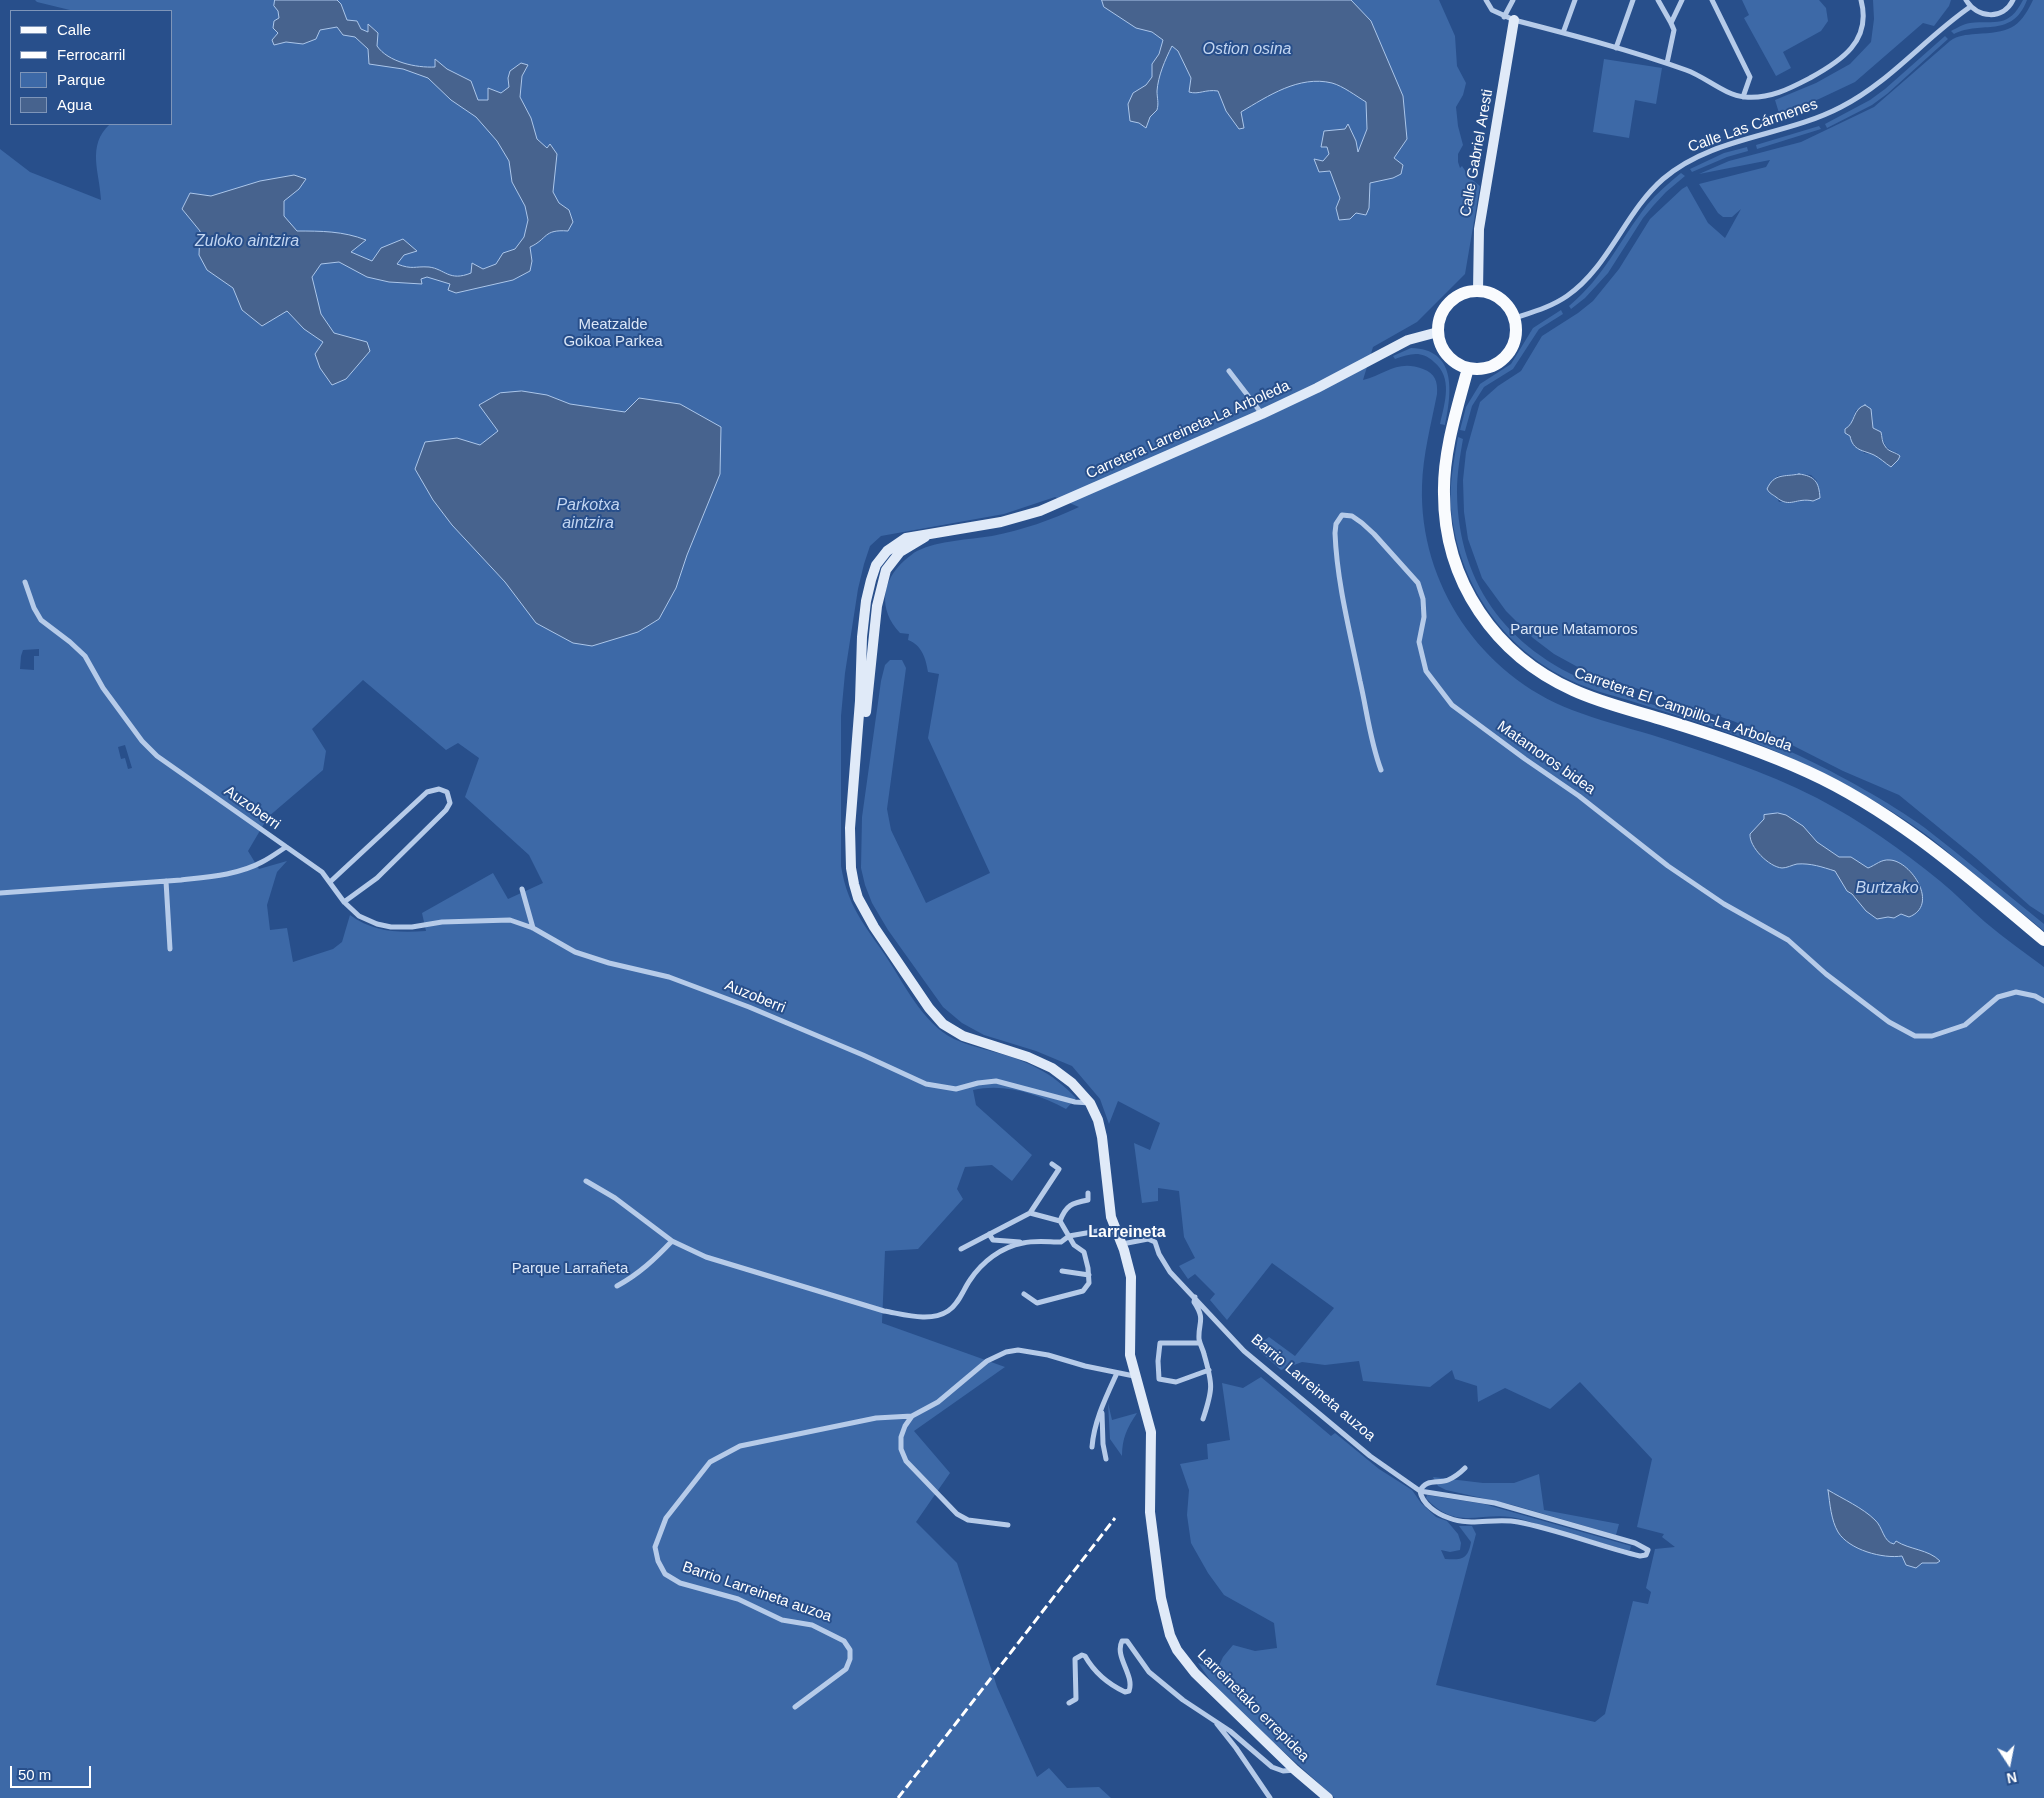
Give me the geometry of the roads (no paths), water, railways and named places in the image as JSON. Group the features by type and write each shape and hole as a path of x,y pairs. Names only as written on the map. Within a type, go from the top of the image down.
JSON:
{"main road":[{"path":"1478,291 1490,293 1500,298 1509,307 1515,318 1517,330 1510,352 1502,361 1491,367 1480,369 1468,368 1456,363 1447,355 1441,344 1438,332 1440,320 1449,304 1465,293 1478,291"},
{"name":"Carretera El Campillo-La Arboleda","path":"1468,368 1452,432 1445,470 1445,516 1452,553 1460,576 1479,612 1496,635 1522,660 1573,690 1757,750 1810,773 1854,796 1950,862 2044,940"}],"street":[{"path":"1486,0 1492,10 1509,19 1667,63 1694,73 1717,86 1744,97 1765,97 1783,92 1845,56 1854,45 1862,27 1864,16 1861,0"},
{"path":"1509,19 1512,0"},
{"path":"1563,33 1575,0"},
{"path":"1616,48 1632,0"},
{"path":"1658,0 1674,30 1667,63"},
{"path":"1671,23 1682,0"},
{"path":"1712,0 1750,77 1744,97"},
{"path":"1966,0 1976,12 1984,14 1998,14 2006,10 2013,0"},
{"name":"Calle Las Cármenes","path":"1515,318 1545,308 1568,295 1582,284 1639,204 1650,191 1682,164 1725,146 1816,119 1840,108 1863,95 1903,64 1943,28 1970,7"},
{"name":"Calle Gabriel Aresti","path":"1478,291 1479,229 1509,19"},
{"name":"Carretera Larreineta-La Arboleda","path":"1090,1103 1072,1083 1052,1068 1033,1059 952,1030 943,1024 929,1008 874,928 858,898 850,860 850,828 860,701 862,637 870,580 881,558 899,541 912,536 942,530 1001,522 1040,511 1262,414 1317,388 1408,340 1438,332"},
{"path":"1230,371 1262,414"},
{"name":"Matamoros bidea","path":"1381,770 1372,747 1368,714 1342,598 1335,533 1336,524 1342,515 1352,516 1374,534 1418,583 1423,599 1424,617 1419,642 1426,670 1452,705 1585,802 1668,866 1724,904 1788,940 1826,974 1889,1022 1915,1036 1932,1036 1965,1025 1998,997 2016,992 2035,996 2044,1001"},
{"name":"Auzoberri","path":"25,582 34,608 41,620 85,656 103,688 142,741 156,756 322,872 344,902 359,916 391,927 485,919 510,920 533,928 575,952 609,963 669,977 757,1010 926,1084 956,1089 978,1083 996,1081 1075,1102 1090,1103"},
{"path":"330,882 427,792 439,789 447,792 450,803 446,810 377,878 344,902"},
{"path":"0,893 166,881 232,872 262,862 286,847"},
{"path":"166,881 170,949"},
{"path":"522,889 533,928"},
{"path":"1090,1103 1098,1120 1102,1137 1109,1206 1115,1228 1128,1260 1132,1287 1130,1355 1134,1376"},
{"path":"961,1249 1030,1212 1060,1169 1052,1164"},
{"path":"586,1181 615,1198 672,1241 725,1264 884,1311 924,1316 937,1315 948,1311 959,1299 983,1263 1012,1246 1024,1242"},
{"path":"1060,1221 1069,1204 1088,1200 1088,1193"},
{"path":"1024,1294 1037,1304 1083,1292 1089,1283 1084,1252 1074,1244 1060,1221 1030,1212"},
{"path":"989,1234 993,1240 1061,1242 1069,1236 1115,1228"},
{"name":"Barrio Larreineta auzoa","path":"1122,1244 1148,1239 1155,1242 1159,1254 1170,1272 1244,1351 1376,1460 1420,1490"},
{"path":"617,1286 638,1274 672,1241"},
{"path":"1062,1271 1089,1275"},
{"name":"Barrio Larreineta auzoa","path":"1195,1297 1194,1302 1199,1310 1202,1321 1200,1343 1209,1370 1211,1390 1210,1400 1203,1419"},
{"path":"1048,1300 1051,1308"},
{"path":"1200,1343 1160,1343 1158,1379 1176,1382 1209,1370"},
{"name":"Barrio Larreineta auzoa","path":"795,1707 846,1669 850,1659 850,1650 844,1641 812,1625 782,1620 738,1599 680,1583 665,1574 658,1561 656,1547 666,1518 710,1462 740,1446 876,1418 912,1416 938,1402 986,1362 1006,1352 1018,1350 1048,1354 1134,1376"},
{"path":"1092,1447 1101,1408 1117,1373"},
{"name":"Larreinetako errepidea","path":"1134,1376 1151,1432 1150,1512 1161,1598 1166,1622 1177,1650 1202,1680 1295,1770 1328,1798"},
{"path":"1101,1408 1103,1444 1106,1459"},
{"path":"912,1416 905,1426 901,1437 901,1449 906,1461 957,1514 968,1520 1008,1525"},
{"path":"1420,1490 1495,1503 1635,1543 1648,1550 1646,1556 1640,1556 1517,1522 1506,1520 1464,1522 1449,1518 1428,1506 1421,1496 1420,1490 1422,1486 1428,1482 1446,1481 1465,1468"},
{"path":"1069,1703 1076,1699 1075,1659 1082,1655 1085,1656 1097,1674 1119,1690 1129,1691 1129,1680 1119,1648 1124,1640 1131,1645 1149,1672 1183,1700 1212,1718 1272,1767 1283,1772 1295,1770"},
{"path":"1212,1718 1236,1748 1270,1798"}],"water":[{"name":"Zuloko aintzira","path":"275,0 337,0 341,4 347,20 357,21 361,29 368,32 368,24 378,33 377,46 382,52 395,60 411,65 435,67 435,59 447,69 471,81 478,100 488,100 488,88 501,93 509,87 508,78 510,71 521,63 528,65 522,76 520,97 531,118 537,139 547,148 550,144 557,154 553,192 559,203 569,210 573,222 568,231 550,233 530,247 532,261 530,271 513,280 456,293 448,290 450,284 427,277 421,279 422,284 389,282 367,277 339,262 321,264 312,277 321,314 334,333 367,342 370,351 346,379 332,385 320,368 315,354 323,342 304,329 287,311 262,326 242,310 233,288 207,270 199,255 200,231 182,209 190,193 211,196 260,181 294,175 306,179 299,189 284,201 284,216 297,231 340,233 366,240 351,252 372,261 381,248 403,239 417,251 404,255 397,264 410,267 434,268 452,276 471,273 472,263 483,269 496,264 503,253 515,249 524,237 528,220 525,206 512,182 509,161 497,141 476,117 451,100 428,78 403,69 369,64 368,49 355,37 343,35 337,27 320,30 316,39 303,44 286,42 274,45 272,40 278,33 273,28 274,21 279,18 278,11 274,6"},
{"name":"Ostion osina","path":"1102,0 1351,0 1371,21 1403,96 1407,139 1394,158 1403,165 1401,174 1393,178 1370,183 1369,208 1366,215 1356,213 1350,219 1339,220 1336,208 1340,198 1330,171 1319,172 1314,159 1323,161 1329,154 1327,147 1321,147 1324,131 1345,129 1348,124 1356,141 1358,152 1367,129 1366,102 1336,84 1320,81 1296,84 1284,88 1241,112 1244,128 1239,129 1226,111 1218,91 1189,92 1191,78 1178,51 1172,46 1164,62 1159,80 1157,110 1150,117 1146,128 1139,123 1130,121 1128,104 1133,93 1146,85 1152,77 1152,64 1159,54 1163,40 1152,32 1136,28 1104,7"},
{"name":"Parkotxa aintzira","path":"522,391 547,395 570,404 625,412 639,398 680,404 721,427 720,474 687,555 676,588 659,619 638,632 592,646 573,643 536,623 505,582 452,525 433,500 415,469 425,442 457,438 480,445 498,431 479,405 500,393"},
{"path":"1865,405 1871,409 1873,428 1881,432 1884,445 1888,450 1900,456 1891,467 1876,456 1862,451 1853,445 1850,436 1845,433 1845,429 1851,423 1858,410"},
{"path":"1799,474 1809,476 1815,481 1819,488 1820,498 1813,501 1785,502 1771,494 1767,489 1776,478"},
{"name":"Burtzako","path":"1778,813 1786,815 1803,826 1817,842 1839,857 1851,857 1868,868 1881,861 1890,860 1898,862 1913,875 1919,884 1922,903 1918,911 1909,917 1901,914 1894,918 1877,919 1866,911 1852,894 1847,891 1835,871 1807,864 1797,864 1782,868 1771,864 1756,850 1750,834 1764,819 1764,815"},
{"path":"1828,1490 1870,1516 1878,1523 1890,1543 1894,1544 1896,1541 1930,1554 1940,1561 1937,1563 1922,1563 1916,1568 1906,1565 1902,1556 1894,1557 1867,1552 1850,1544 1838,1532 1831,1512"}],"railway":[{"path":"898,1798 1115,1518"}],"district":[{"name":"Larreineta","path":"1127,1233"}],"park label":[{"name":"Meatzalde Goikoa Parkea","path":"613,334"},
{"name":"Parque Matamoros","path":"1574,630"},
{"name":"Parque Larrañeta","path":"570,1269"}]}
